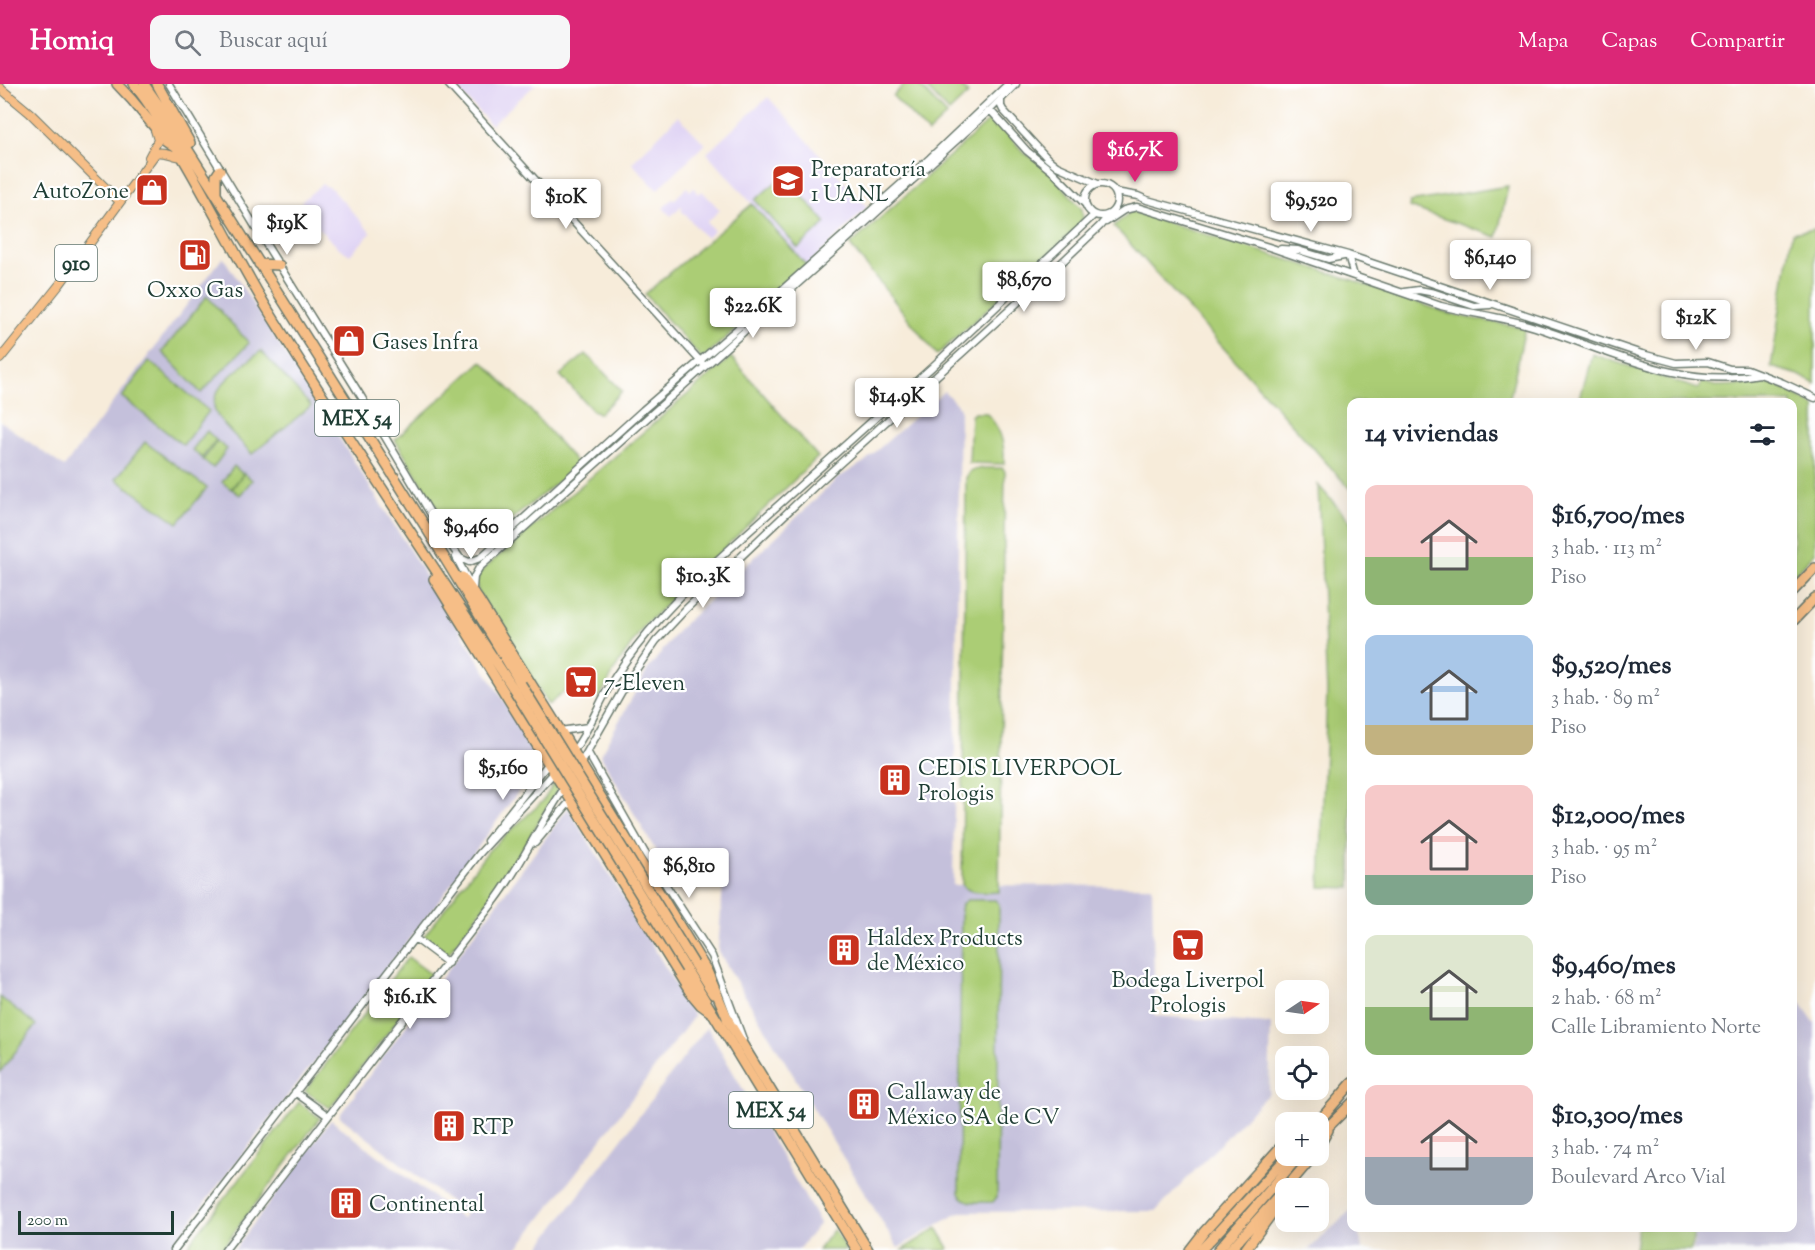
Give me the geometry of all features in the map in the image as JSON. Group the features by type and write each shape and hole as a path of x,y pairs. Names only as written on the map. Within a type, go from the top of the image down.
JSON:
{"highway":[{"path":"117,84 165,140 177,148"},
{"name":"MEX 54","path":"134,84 177,148 200,170 427,529 517,686 690,966 729,1022 857,1233 870,1250"},
{"name":"MEX 54","path":"144,84 171,123 258,293 312,382 414,537 517,686"},
{"path":"157,84 195,151 200,170"},
{"path":"216,195 216,176 220,170"},
{"path":"259,264 279,265"},
{"path":"427,529 449,555 478,599 598,791 707,971 729,1022"},
{"path":"414,537 426,566 690,992 701,1005 712,1013"},
{"path":"1797,587 1815,568"},
{"path":"1797,617 1815,598"},
{"path":"539,749 546,748 553,743 560,731"},
{"path":"575,805 574,796 580,787 591,786 598,791"},
{"name":"MEX 54","path":"690,966 712,1013 857,1250"},
{"path":"1326,1112 1347,1089"},
{"path":"1329,1128 1347,1108"},
{"path":"1190,1250 1275,1153"},
{"path":"1201,1250 1278,1166"},
{"path":"1218,1250 1291,1166"},
{"path":"1294,1178 1305,1166"},
{"path":"1230,1250 1275,1200"},
{"path":"1245,1250 1275,1207"},
{"path":"1185,1250 1204,1232"}],"main road":[{"path":"0,88 26,108 119,201"},
{"name":"910","path":"0,360 128,193 158,140 152,125"},
{"path":"147,163 156,153 161,152 176,157 187,156"},
{"name":"910","path":"0,355 147,163"}],"street":[{"path":"169,84 442,533 478,599"},
{"path":"448,84 702,364"},
{"path":"989,108 1008,84"},
{"path":"473,588 478,568 636,427 702,364 1016,84"},
{"path":"1001,99 1003,110 1048,159 1057,166 1108,186 1115,192 1138,196 1348,255 1494,305 1676,363 1708,362 1730,369 1747,369 1815,398"},
{"path":"989,108 1033,152 1048,159"},
{"path":"989,108 1027,151 1053,172 1085,204 1090,213 1099,217 1109,215"},
{"path":"1085,204 1086,194 1098,184"},
{"path":"225,1250 506,886 564,787 588,753 626,684 656,641 720,575 815,486 1100,226 1113,212 1117,202 1115,192"},
{"path":"1100,226 1124,210 1137,207 1272,248 1441,306 1497,316 1536,327 1631,361 1685,376 1729,377 1759,373"},
{"path":"479,854 573,752 613,679 638,642 666,610 715,562 977,326 1094,215"},
{"path":"1272,248 1298,250 1328,259 1348,255"},
{"path":"1348,255 1354,276"},
{"path":"1400,292 1419,290 1474,306 1494,305"},
{"path":"442,533 464,562 480,558 630,422 702,364"},
{"path":"630,422 636,427"},
{"path":"808,479 815,486"},
{"path":"560,731 588,727"},
{"path":"588,753 645,853 712,956 745,1048"},
{"path":"177,1249 295,1092 416,939 494,831 548,764"},
{"path":"522,860 559,813 567,805 575,805"},
{"path":"624,837 645,853"},
{"path":"416,939 448,963"},
{"path":"295,1092 328,1116"}],"shaded area":[{"path":"453,84 536,84 491,125"},
{"name":"Preparatoría 1 UANL","path":"768,97 867,207 807,266 707,153"},
{"path":"678,116 705,144 657,190 632,163"},
{"path":"322,184 332,189 371,233 350,255 317,227 302,205 302,201"},
{"path":"687,187 690,191 694,188 699,194 702,191 720,210 707,222 714,231 706,238 681,210 683,208 681,206 671,216 663,208"},
{"path":"223,257 541,760 442,897 168,1250 0,1250 0,1072 36,1025 0,997 0,421 64,467"},
{"path":"944,391 960,408 953,885 1152,886 1155,1016 1271,1024 1269,1093 1156,1211 960,1212 898,1248 718,951 723,884 675,884 600,755 647,671 679,629 838,478 864,462"},
{"path":"568,808 694,1016 575,1174 516,1250 234,1250 331,1120 462,1219 465,1213 339,1116"},
{"path":"1797,998 1815,1023 1815,1250 1693,1250 1695,1232 1797,1232"},
{"path":"707,1027 820,1223 798,1250 537,1250"},
{"path":"1347,1214 1347,1232 1360,1232 1362,1250 1308,1250"}],"green space":[{"path":"905,84 918,84 947,115 928,133 893,96"},
{"path":"923,84 959,84 968,94 949,112"},
{"path":"993,117 1024,153 1045,166 1082,209 1083,219 1077,228 937,355 850,245"},
{"path":"784,175 826,223 798,248 755,200"},
{"path":"1508,186 1497,237 1409,207 1410,202"},
{"path":"752,204 807,266 702,359 645,294"},
{"path":"1131,211 1350,279 1453,315 1525,328 1510,398 1347,398 1347,486 1114,226"},
{"path":"1815,229 1815,384 1799,375 1771,367 1792,233"},
{"path":"207,296 249,343 201,393 162,352"},
{"path":"261,351 311,406 252,454 217,415 214,406 215,397 227,379"},
{"path":"586,354 622,391 599,414 593,411 560,375"},
{"path":"1592,354 1698,389 1702,382 1715,386 1774,384 1815,406 1815,553 1797,572 1797,398 1580,398"},
{"path":"731,357 818,457 644,626 620,661 599,698 581,678 548,705 478,592 476,582 479,573"},
{"path":"149,361 209,411 183,445 122,397"},
{"path":"482,361 579,465 474,550 465,554 395,440"},
{"path":"974,413 986,413 999,430 1003,443 1004,464 969,463 971,416"},
{"path":"207,431 216,440 202,458 192,450"},
{"path":"217,441 227,449 213,468 203,460"},
{"path":"145,442 207,488 178,523 116,479"},
{"path":"234,466 243,474 231,489 222,482"},
{"path":"983,468 1003,468 1005,472 999,892 974,892 962,885 966,478 970,471"},
{"path":"244,473 252,480 240,495 232,489"},
{"path":"1318,485 1347,518 1347,888 1320,887 1327,692"},
{"path":"556,780 560,786 504,880 448,954 424,936 489,850 543,801"},
{"path":"967,900 995,900 999,904 997,1197 993,1202 969,1201 959,1193 961,910 962,904"},
{"path":"408,957 432,975 330,1108 305,1091"},
{"path":"0,997 36,1025 0,1072"},
{"path":"299,1102 320,1118 221,1250 185,1249"},
{"path":"937,1228 949,1248 946,1250 902,1250"},
{"path":"834,1229 846,1250 818,1250"},
{"path":"1637,1232 1694,1232 1691,1250 1635,1250"}],"place":[{"name":"Preparatoría 1 UANL","path":"788,181"},
{"name":"AutoZone","path":"152,190"},
{"name":"Oxxo Gas","path":"195,255"},
{"name":"Gases Infra","path":"349,341"},
{"name":"7-Eleven","path":"581,682"},
{"name":"CEDIS LIVERPOOL Prologis","path":"895,780"},
{"name":"Bodega Liverpol Prologis","path":"1188,945"},
{"name":"Haldex Products de México","path":"844,950"},
{"name":"Callaway de México SA de CV","path":"864,1104"},
{"name":"RTP","path":"449,1126"},
{"name":"Continental","path":"346,1203"}]}
